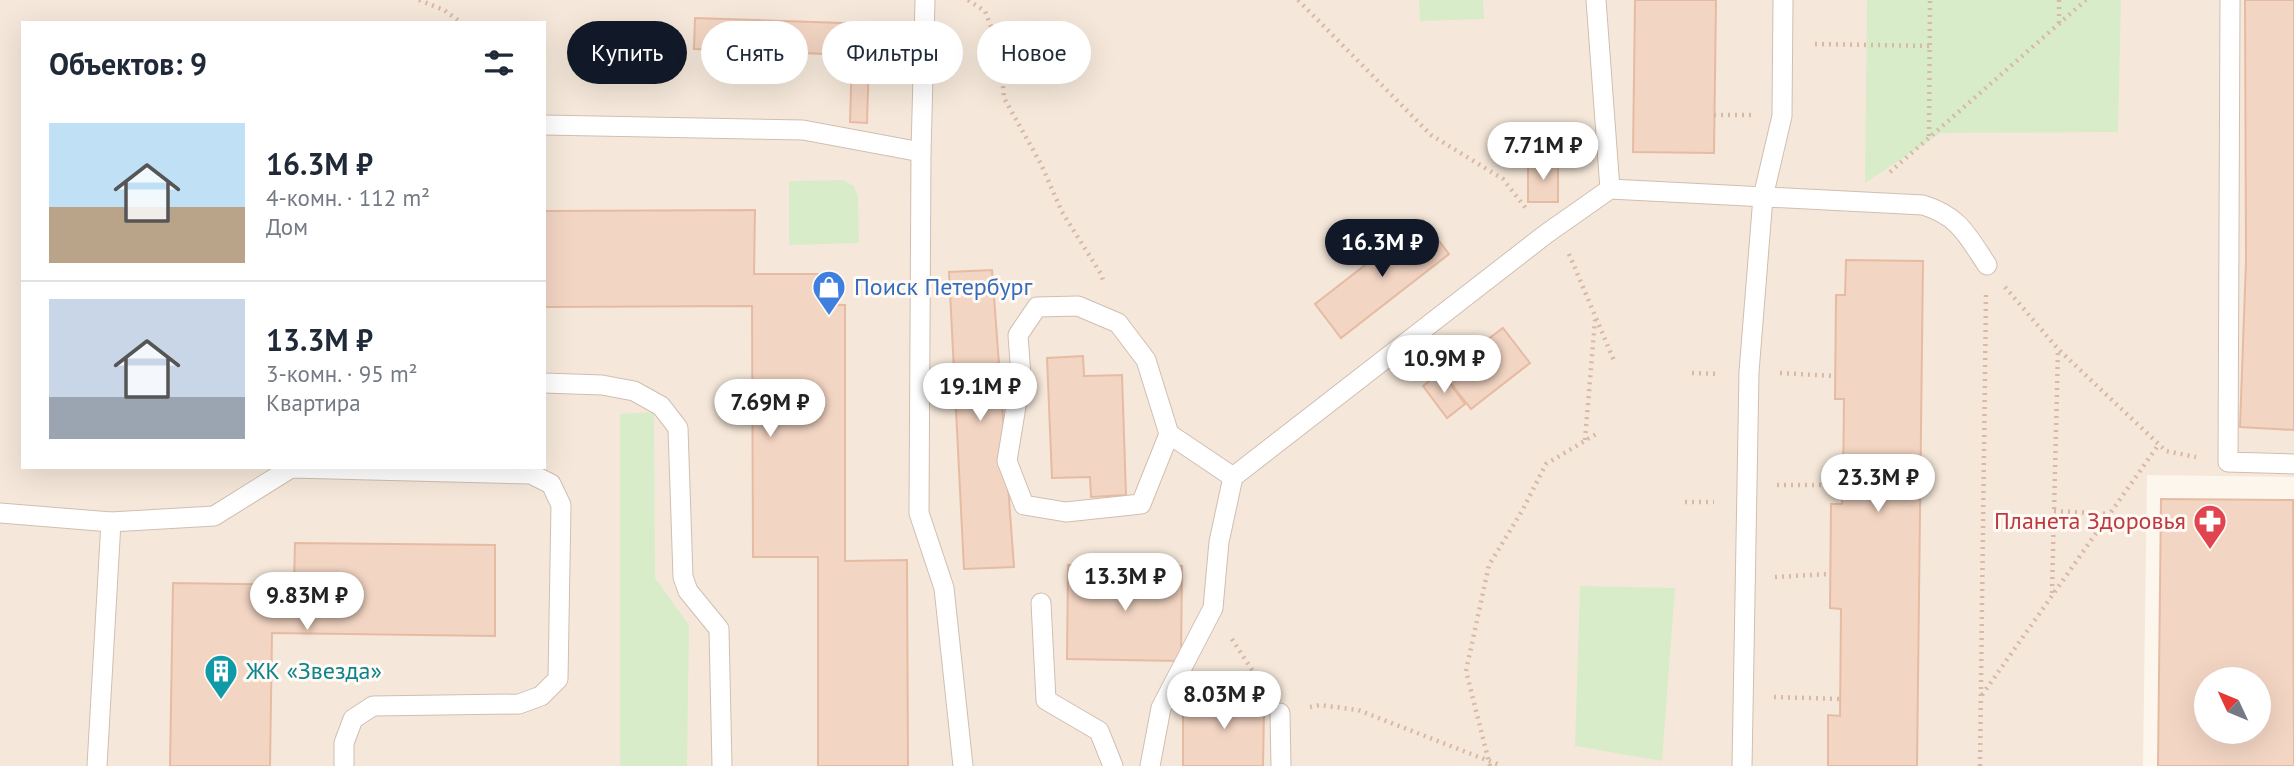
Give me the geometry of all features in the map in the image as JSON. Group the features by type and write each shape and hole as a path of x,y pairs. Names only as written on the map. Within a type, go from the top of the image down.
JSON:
{"lane":[{"path":"925,0 921,152 919,513 944,588 964,766"},
{"path":"1596,0 1610,189"},
{"path":"1742,766 1749,372 1763,197 1782,116 1783,0"},
{"path":"2230,0 2228,463 2294,464"},
{"path":"546,125 803,130 921,152"},
{"path":"1150,766 1161,708 1213,608 1219,542 1233,477 1551,230 1610,189 1923,205 1941,211 1961,225 1987,265"},
{"path":"1169,433 1141,503 1066,512 1024,505 1007,461 1021,376 1018,335 1037,307 1078,306 1118,323 1146,360 1169,433 1233,477"},
{"path":"546,383 601,385 634,391 662,406 678,428 683,577 688,591 719,629 722,766"},
{"path":"0,513 111,523 214,516 288,469"},
{"path":"330,469 531,474 551,484 561,505 558,679 541,696 519,704 373,706 353,719 344,743 344,766"},
{"path":"97,766 111,523"},
{"path":"1041,603 1046,700 1099,731 1113,766"},
{"path":"1280,713 1281,766"}],"path":[{"path":"419,0 444,10 459,21"},
{"path":"968,0 985,11 996,44 1004,98 1041,164 1062,212 1101,274 1118,323"},
{"path":"1298,0 1432,135 1503,179 1551,230 1615,363"},
{"path":"1929,136 1930,0"},
{"path":"2059,0 2059,23"},
{"path":"1858,201 2086,0"},
{"path":"1783,41 1931,46"},
{"path":"1987,265 2058,349 2166,451 2228,463"},
{"path":"1980,766 1987,265"},
{"path":"1585,441 1595,317"},
{"path":"2052,595 2058,349"},
{"path":"1749,372 1835,376"},
{"path":"1489,763 1466,671 1489,565 1522,511 1546,464 1598,433"},
{"path":"1981,696 2159,444"},
{"path":"1747,485 1843,485"},
{"path":"2054,511 2110,514"},
{"path":"1745,578 1830,574"},
{"path":"1213,608 1280,713 1320,705 1358,710 1502,766"},
{"path":"1742,696 1840,699"}],"shaded area":[{"path":"0,0 2294,0 2294,477 2147,475 2143,766 0,766"}],"green space":[{"path":"1419,0 1483,0 1484,19 1420,21"},
{"path":"1867,0 2121,0 2118,132 1941,133 1865,183"},
{"path":"843,180 854,186 858,197 859,243 789,245 789,181"},
{"path":"654,412 655,578 689,625 687,766 620,766 620,414"},
{"path":"1580,586 1675,588 1662,761 1575,746"}],"building":[{"path":"1635,0 1716,0 1714,153 1633,152"},
{"path":"2245,0 2294,0 2294,430 2240,427 2246,261"},
{"path":"695,18 782,21 701,21 701,49 694,49"},
{"path":"808,22 822,22 822,54 808,53"},
{"path":"851,84 868,84 867,123 850,122"},
{"path":"1558,162 1558,202 1528,202 1528,163"},
{"path":"755,210 754,274 821,274 821,305 845,305 845,561 907,560 908,766 818,766 818,557 753,557 752,306 546,307 546,211"},
{"path":"1423,220 1449,254 1341,338 1315,304"},
{"path":"1846,260 1923,261 1917,766 1828,766 1828,715 1840,716 1841,609 1830,608 1831,504 1842,504 1844,399 1835,399 1836,295 1845,295"},
{"path":"992,270 1014,567 964,569 949,272"},
{"path":"1503,328 1530,363 1471,409 1443,373"},
{"path":"1083,356 1084,376 1122,375 1126,495 1091,497 1090,477 1052,478 1047,358"},
{"path":"1441,372 1465,404 1447,418 1423,386"},
{"path":"2161,499 2293,500 2294,766 2158,766"},
{"name":"ЖК «Звезда»","path":"295,543 495,545 495,636 272,633 270,766 170,766 173,583 294,585"},
{"path":"1068,565 1182,566 1181,661 1067,659"},
{"path":"1210,686 1247,687 1247,709 1264,710 1263,766 1183,766 1183,709 1210,709"}],"place":[{"name":"Поиск Петербург","path":"829,317"},
{"name":"Планета Здоровья","path":"2210,551"},
{"name":"ЖК «Звезда»","path":"221,701"}]}
